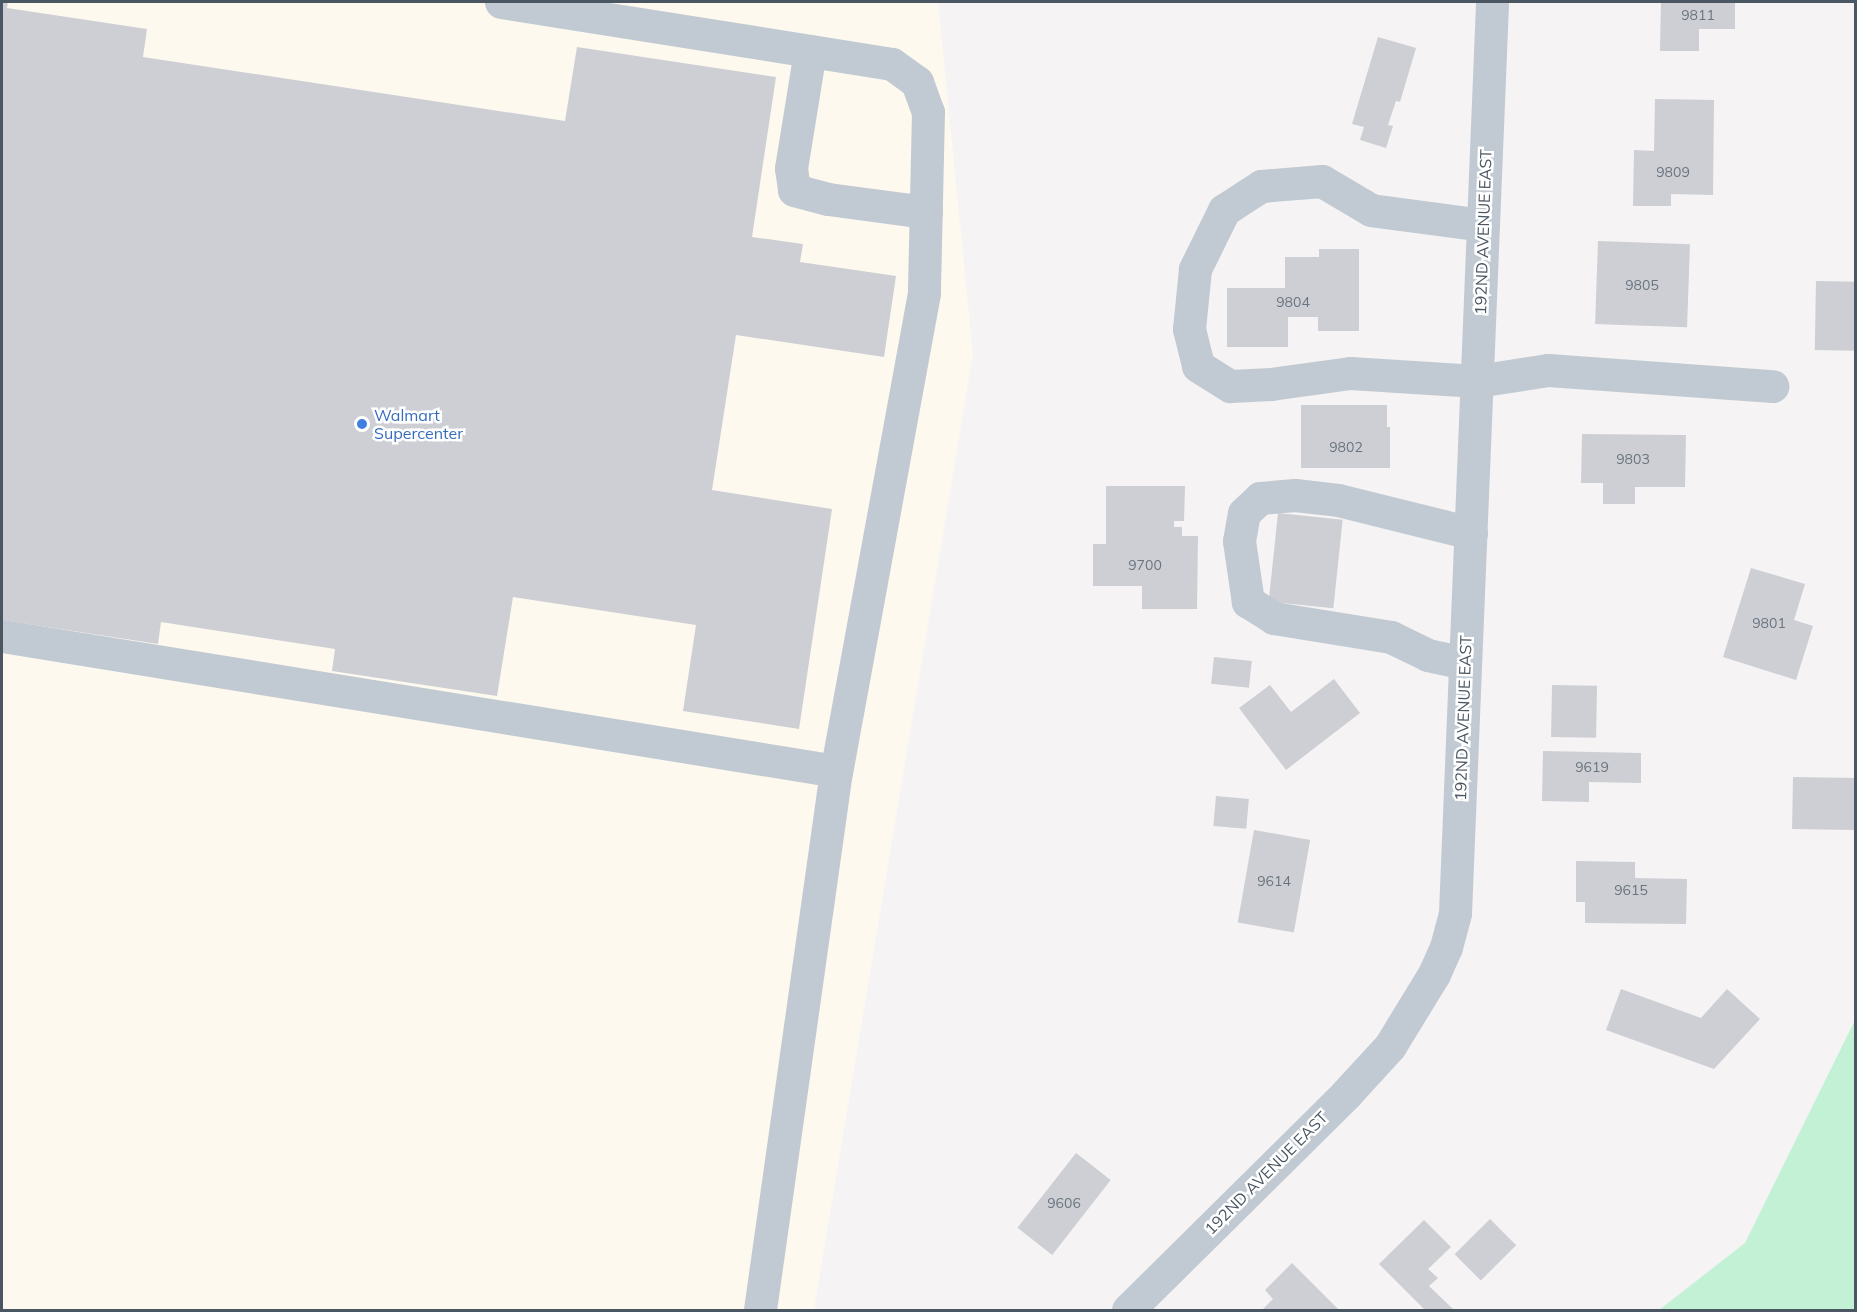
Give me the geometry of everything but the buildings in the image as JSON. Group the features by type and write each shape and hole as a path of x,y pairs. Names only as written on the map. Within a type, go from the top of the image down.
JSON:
{"street":[{"path":"501,2 892,64 917,82 928,112 924,293 836,771 760,1311"},
{"name":"192ND AVENUE EAST","path":"1128,1311 1346,1094 1390,1046 1434,974 1446,947 1455,913 1492,2"},
{"path":"810,51 791,168 795,190 828,199 926,212"},
{"path":"1483,225 1371,210 1322,181 1261,186 1224,210 1195,269 1189,329 1198,366 1230,386 1271,384 1350,373 1477,381 1548,370 1772,386"},
{"path":"1465,663 1428,655 1391,637 1274,618 1248,602 1239,541 1244,513 1260,498 1295,495 1338,500 1470,533"},
{"path":"2,636 836,771"}],"shaded area":[{"path":"2,2 938,2 973,354 814,1310 2,1310"}],"green space":[{"path":"1855,1020 1855,1310 1659,1310 1745,1243"}],"place":[{"name":"Walmart Supercenter","path":"362,424"}]}
